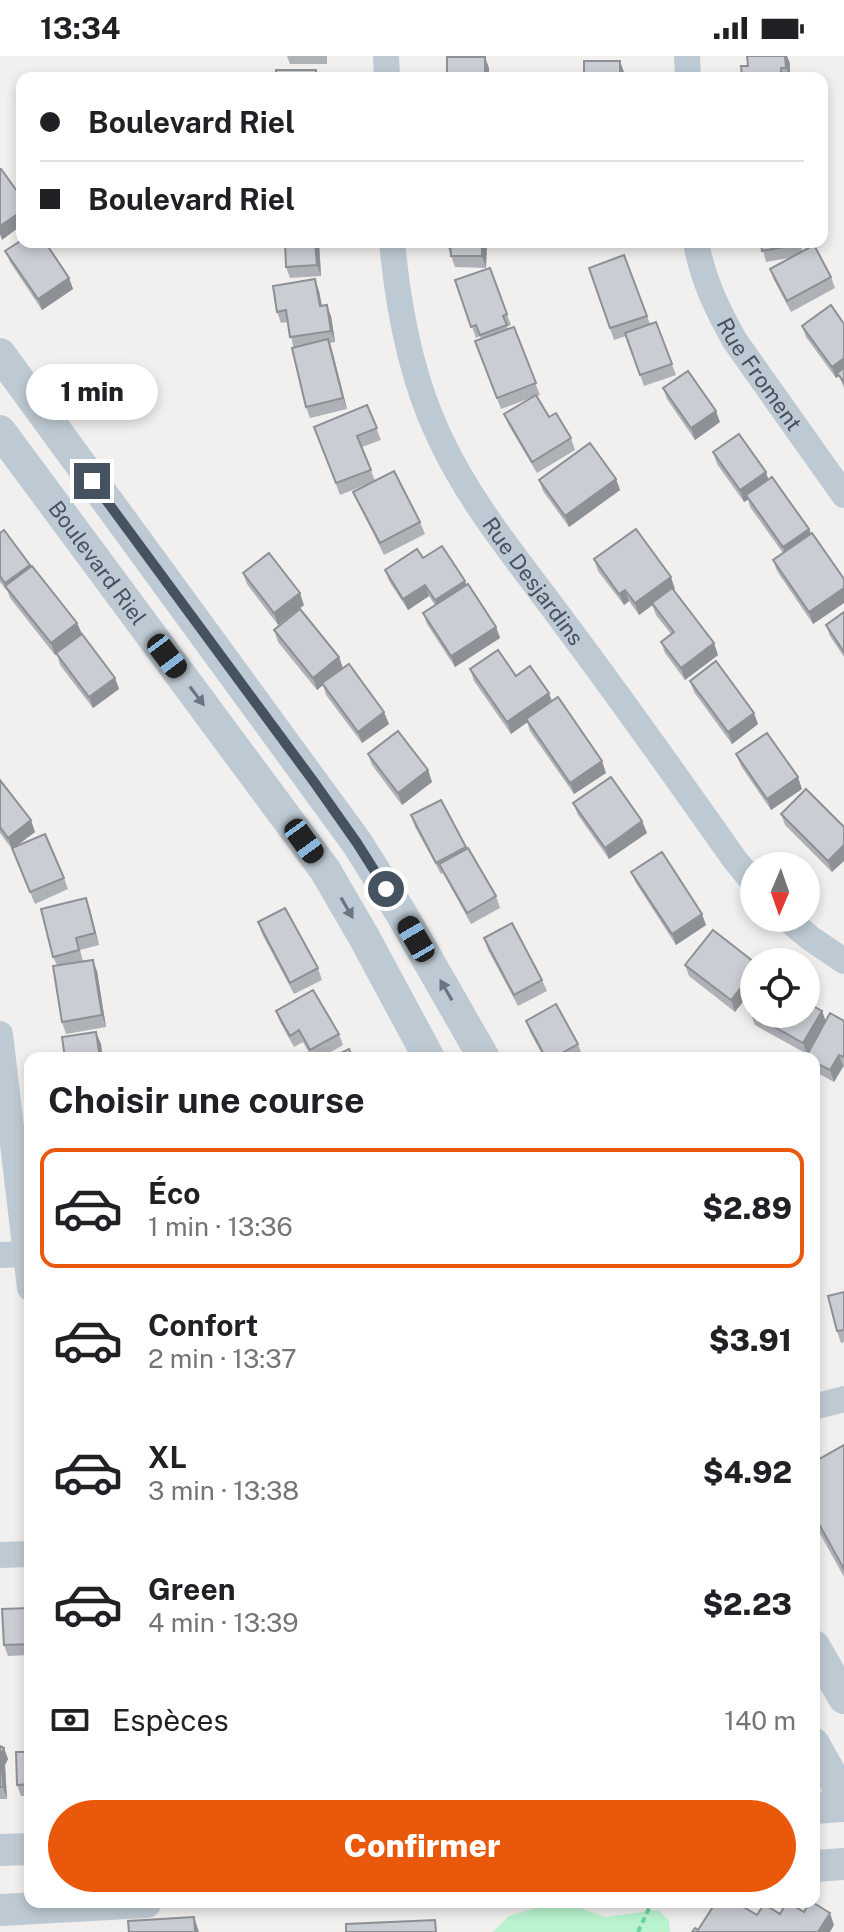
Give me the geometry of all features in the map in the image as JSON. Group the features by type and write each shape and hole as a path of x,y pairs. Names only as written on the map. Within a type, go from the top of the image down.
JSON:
{"street":[{"name":"Rue Desjardins","path":"393,248 403,321 413,363 438,434 456,470 475,502 740,866"},
{"name":"Rue Froment","path":"698,248 707,286 735,341 844,495"},
{"name":"Boulevard Riel","path":"0,354 357,843 481,1052"},
{"name":"Boulevard Riel","path":"0,431 325,870 426,1052"},
{"path":"279,806 314,782"},
{"path":"803,932 844,961"},
{"path":"0,1034 13,1255 24,1276"},
{"path":"820,1405 844,1399"},
{"path":"0,1555 24,1554"},
{"path":"820,1656 844,1698"},
{"path":"820,1755 844,1798"},
{"path":"820,1808 844,1806"},
{"path":"0,1850 24,1849"},
{"path":"820,1866 844,1864"},
{"path":"0,1910 36,1908"}],"path":[{"path":"638,1932 649,1908"}],"green space":[{"path":"536,1908 581,1908 605,1917 658,1910 669,1920 670,1932 493,1932 509,1916"}],"building":[{"path":"747,56 785,56 786,68 781,68 781,72 742,72 741,66 748,66"},
{"path":"447,57 485,57 485,72 447,72"},
{"path":"584,61 620,61 620,72 584,72"},
{"path":"276,70 316,70 316,72"},
{"path":"1,169 16,190 16,215 0,226"},
{"path":"16,244 16,248 49,248 69,278 38,299 5,251"},
{"path":"285,248 316,248 317,265 286,267"},
{"path":"450,248 482,248 482,256 451,256"},
{"path":"808,248 816,248 831,277 787,301 770,269"},
{"path":"624,255 647,316 610,328 589,268"},
{"path":"490,268 507,314 503,316 507,325 480,335 476,325 471,327 455,280"},
{"path":"315,279 320,306 327,305 331,331 290,337 286,310 277,312 273,286"},
{"path":"831,305 844,324 844,358 832,367 802,326"},
{"path":"656,322 672,364 640,375 625,333"},
{"path":"514,327 536,383 497,398 475,341"},
{"path":"328,339 343,398 306,407 292,348"},
{"path":"844,368 844,382 837,373"},
{"path":"688,371 716,411 691,428 663,388"},
{"path":"536,395 549,417 556,413 571,438 532,462 504,414"},
{"path":"367,405 377,428 357,436 371,470 336,483 314,427"},
{"path":"739,434 766,472 740,490 713,452"},
{"path":"590,443 616,479 565,516 539,480"},
{"path":"394,471 420,522 380,543 353,492"},
{"path":"772,477 809,529 783,547 746,495"},
{"path":"636,529 671,577 635,603 625,590 619,594 594,559"},
{"path":"4,530 30,565 5,583 0,576 0,533"},
{"path":"812,533 844,579 844,588 809,612 773,560"},
{"path":"442,546 465,581 435,600 425,585 403,599 385,570 417,549 423,558"},
{"path":"269,553 300,593 274,613 243,573"},
{"path":"32,566 77,623 51,643 5,586"},
{"path":"468,584 496,627 451,656 423,613"},
{"path":"672,588 714,643 681,668 661,642 674,632 652,603"},
{"path":"300,609 339,657 313,678 274,630"},
{"path":"844,612 844,652 826,625"},
{"path":"82,634 115,678 89,697 56,653"},
{"path":"498,650 516,676 530,666 549,693 507,722 470,669"},
{"path":"716,661 754,713 728,732 690,681"},
{"path":"349,664 384,712 358,732 322,683"},
{"path":"558,697 602,761 570,783 526,719"},
{"path":"398,731 428,770 398,793 368,754"},
{"path":"767,733 798,777 767,799 736,754"},
{"path":"611,777 642,821 605,848 573,803"},
{"path":"0,780 31,820 8,838 0,827"},
{"path":"806,789 844,827 844,845 828,861 781,814"},
{"path":"441,800 466,847 436,863 411,815"},
{"path":"45,834 64,878 30,892 12,848"},
{"path":"468,848 496,896 467,913 439,864"},
{"path":"662,852 702,914 672,934 631,872"},
{"path":"86,898 95,933 76,938 79,950 53,957 41,909"},
{"path":"285,908 318,968 290,983 258,922"},
{"path":"512,923 542,980 514,995 484,938"},
{"path":"713,930 740,951 740,989 731,1000 685,965"},
{"path":"93,960 102,1015 62,1022 53,966"},
{"path":"313,990 339,1034 310,1050 299,1030 290,1036 276,1011"},
{"path":"556,1004 578,1044 564,1052 543,1052 526,1021"},
{"path":"830,1013 844,1021 844,1057 839,1055 830,1070 820,1065 820,1052 809,1052"},
{"path":"776,1028 812,1028 803,1043"},
{"path":"96,1032 99,1052 64,1052 62,1037"},
{"path":"844,1292 844,1330 837,1331 828,1296"},
{"path":"844,1445 844,1569 820,1526 820,1459"},
{"path":"24,1608 24,1644 4,1645 2,1609"},
{"path":"0,1746 4,1748 1,1754 3,1787 0,1787"},
{"path":"16,1752 24,1752 24,1784 17,1785"},
{"path":"820,1907 830,1913 818,1932 692,1932 695,1928 698,1930 712,1908 745,1908 757,1915 761,1908 770,1908 780,1914 784,1908 797,1908 804,1912 806,1908"},
{"path":"194,1917 195,1932 129,1932 128,1921"},
{"path":"435,1920 436,1932 346,1932 346,1924"}],"route":[{"path":"92,481 314,782 386,889"}]}
